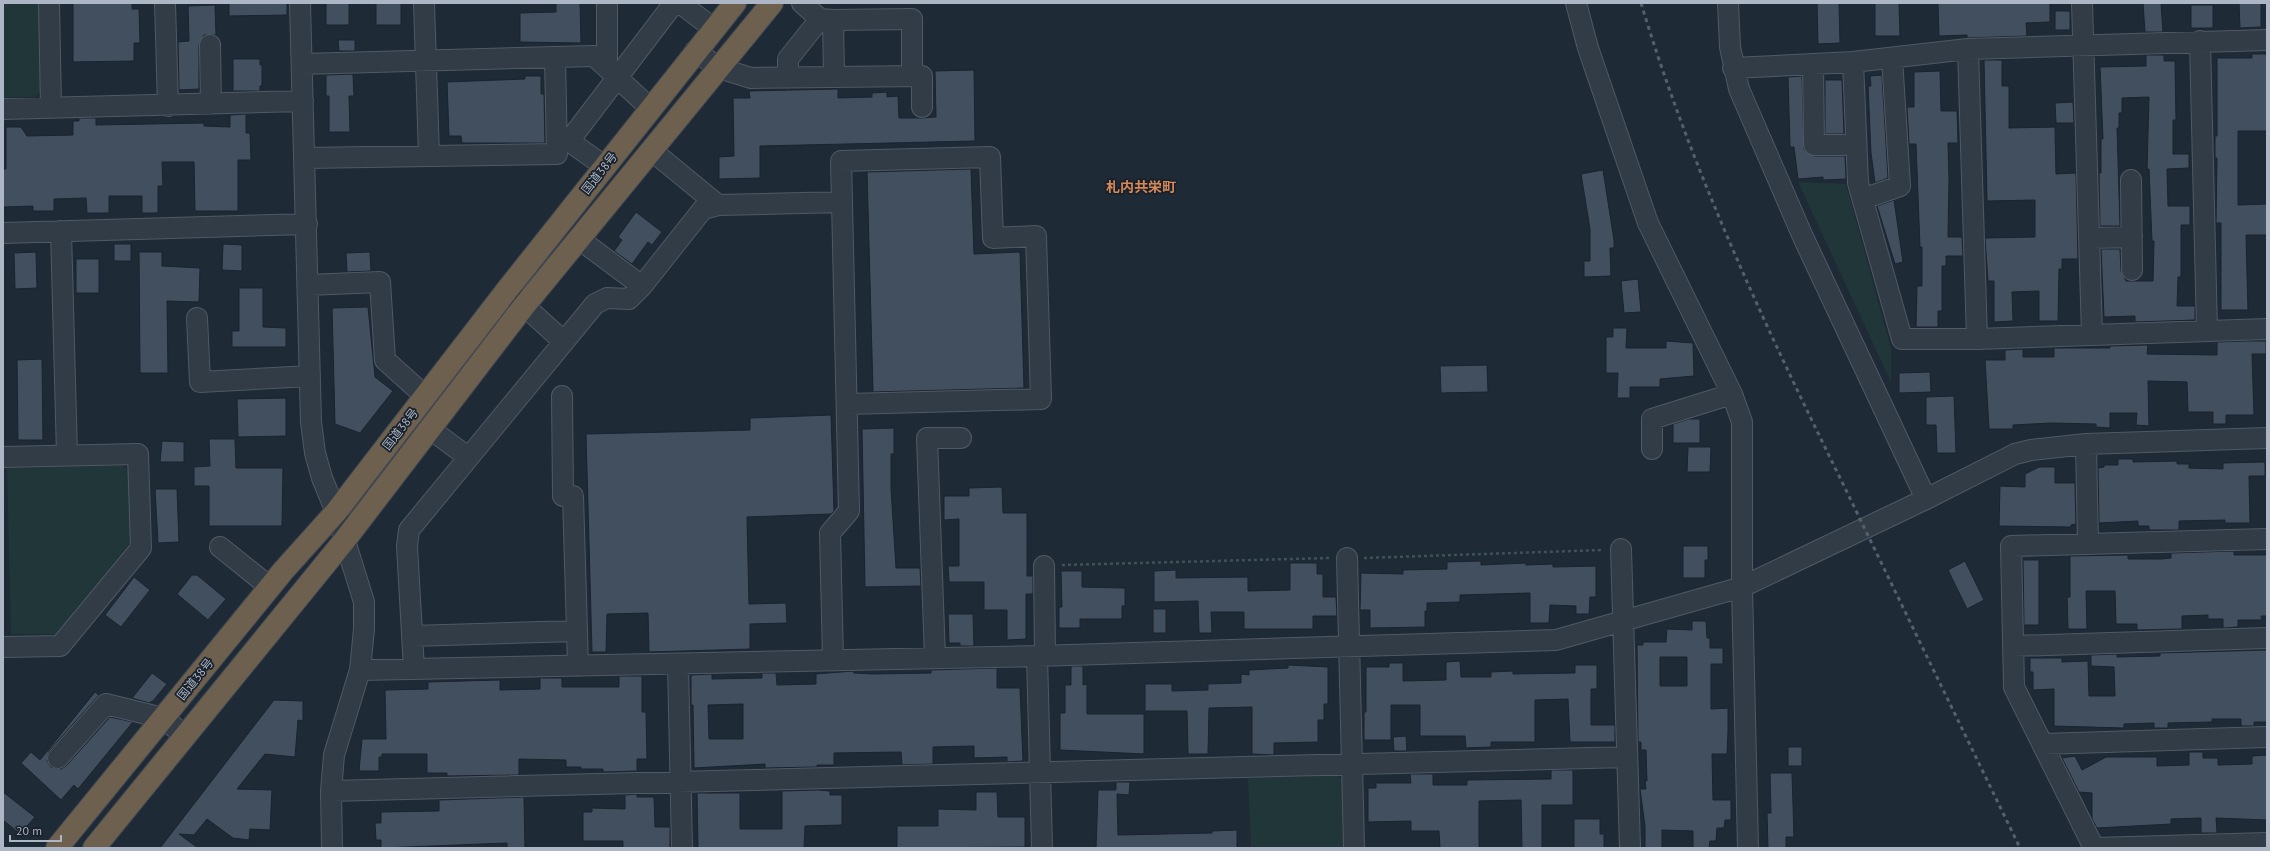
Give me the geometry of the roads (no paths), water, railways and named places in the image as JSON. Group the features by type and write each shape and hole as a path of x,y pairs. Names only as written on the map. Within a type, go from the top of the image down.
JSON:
{"highway":[{"name":"国道38号","path":"57,848 270,587 336,512 604,166 735,3"},
{"name":"国道38号","path":"94,848 344,541 524,306 772,3"}],"street":[{"path":"49,3 51,108"},
{"path":"165,3 168,106"},
{"path":"300,3 311,422 315,453 322,478 336,512 364,602 364,629 360,670 334,755 331,791 332,848"},
{"path":"424,3 429,156"},
{"path":"607,3 612,73"},
{"path":"304,158 557,154 564,141 612,73 674,3"},
{"path":"680,3 714,29"},
{"path":"802,3 827,19 912,19 912,76"},
{"path":"1576,3 1588,48 1648,223 1732,394 1742,422 1742,588 1748,848"},
{"path":"1728,3 1730,47 1733,68 1739,89 1803,238 1926,499"},
{"path":"2082,3 2092,335"},
{"path":"788,78 788,59 827,19"},
{"path":"827,19 834,77"},
{"path":"1733,68 1852,62 1968,49 2267,40"},
{"path":"2200,41 2208,331"},
{"path":"210,45 211,104"},
{"path":"1968,49 1977,339"},
{"path":"695,51 718,68 751,78 922,76 922,107"},
{"path":"302,64 594,56 650,108"},
{"path":"555,57 564,141"},
{"path":"1863,199 1900,186 1892,58"},
{"path":"1852,62 1858,183 1902,339 1977,339 2267,329"},
{"path":"1813,64 1814,145 1856,145"},
{"path":"3,109 168,106 303,101"},
{"path":"564,141 604,166"},
{"path":"651,150 718,205"},
{"path":"833,660 830,533 849,511 841,161 990,156 993,238 1036,236 1040,399 847,404"},
{"path":"2131,180 2132,270"},
{"path":"414,669 407,546 409,530 595,304 607,298 629,299 642,286 703,209 718,205 842,202"},
{"path":"3,233 306,224"},
{"path":"61,231 67,455"},
{"path":"2089,238 2132,237"},
{"path":"578,240 642,286"},
{"path":"308,285 380,282 385,360 425,396"},
{"path":"507,290 564,342"},
{"path":"197,318 200,382 310,376"},
{"path":"1652,449 1652,419 1732,394"},
{"path":"562,396 563,496 573,496 578,666"},
{"path":"430,429 468,457"},
{"path":"935,658 928,438 962,438"},
{"path":"360,670 1041,656 1348,648 1556,640 1742,588 2015,454 2058,446 2086,444 2267,438"},
{"path":"2086,444 2088,544"},
{"path":"3,457 138,454 141,548 60,646 3,647"},
{"path":"2267,538 2011,546 2014,687 2094,848 2267,843"},
{"path":"220,547 270,587"},
{"path":"1621,549 1630,848"},
{"path":"1346,558 1354,848"},
{"path":"1042,848 1040,773 1041,656 1044,566"},
{"path":"412,636 577,631"},
{"path":"492,634 493,667"},
{"path":"2013,646 2267,638"},
{"path":"678,664 682,848"},
{"path":"58,758 106,704 163,718 185,736"},
{"path":"2042,744 2267,737"},
{"path":"331,791 1627,757"}],"railway":[{"path":"1641,3 1683,128 1733,250 1787,369 2020,848"}],"district":[{"name":"札内共栄町","path":"1141,187"}]}
